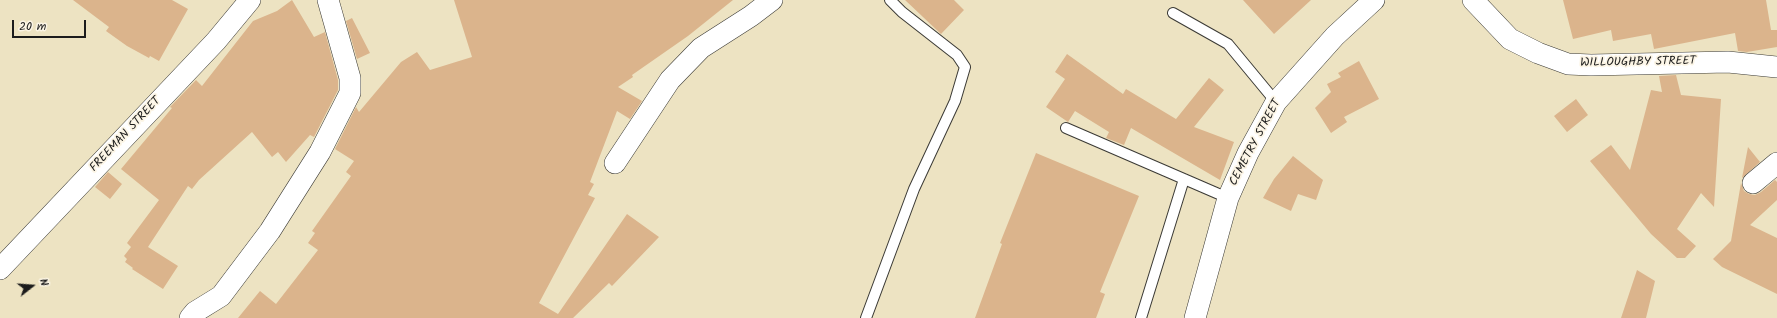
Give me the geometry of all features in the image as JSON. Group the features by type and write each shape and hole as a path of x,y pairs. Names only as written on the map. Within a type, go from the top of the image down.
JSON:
{"street":[{"name":"FREEMAN STREET","path":"0,269 216,41 250,0"},
{"path":"190,318 195,312 221,296 270,231 320,152 350,93 350,78 328,0"},
{"path":"615,163 670,80 701,48 751,16 772,0"},
{"name":"CEMETRY STREET","path":"1196,318 1228,198 1248,153 1276,102 1335,36 1374,0"},
{"name":"WILLOUGHBY STREET","path":"1473,0 1510,39 1538,53 1568,64 1591,65 1728,62 1777,67"},
{"path":"1753,183 1777,163"}],"lane":[{"path":"866,318 914,189 955,101 965,67 956,54 902,12 890,0"},
{"path":"1173,12 1228,44 1276,102"},
{"path":"1066,128 1228,198"},
{"path":"1141,318 1184,179"}],"building":[{"path":"73,0 172,0 188,9 159,61 150,56 149,58 127,46 106,31 109,27"},
{"path":"292,0 314,37 325,32 338,80 338,90 314,137 310,135 286,162 278,152 272,157 252,132 199,180 192,189 188,186 148,247 178,266 163,289 132,269 133,268 125,262 127,259 124,256 131,247 127,243 159,200 121,169 172,108 170,107 196,80 202,86 253,21 277,11"},
{"path":"454,0 733,0 688,36 632,75 633,77 618,87 642,101 630,119 617,111 590,182 594,184 588,195 595,198 539,303 558,314 627,214 659,237 612,286 609,283 573,318 238,318 260,291 276,304 318,250 308,243 315,233 312,231 351,176 346,172 354,161 335,149 356,107 359,112 401,62 417,52 430,70 472,57"},
{"path":"905,0 954,0 964,10 941,34"},
{"path":"1243,0 1311,0 1274,34"},
{"path":"1563,0 1766,0 1771,30 1777,30 1777,47 1747,52 1738,51 1735,33 1654,49 1651,34 1613,41 1611,30 1573,39"},
{"path":"352,18 370,53 357,59 346,21"},
{"path":"1067,54 1123,94 1126,89 1176,119 1209,78 1224,90 1194,127 1234,142 1220,180 1131,128 1124,145 1106,138 1109,132 1075,111 1068,122 1046,107 1065,79 1055,72"},
{"path":"1359,61 1379,99 1344,117 1347,122 1331,133 1315,108 1331,92 1327,84 1341,77 1338,73"},
{"path":"1676,75 1681,95 1721,99 1714,207 1701,193 1677,229 1696,246 1685,258 1677,258 1651,234 1590,161 1611,145 1630,170 1651,90 1662,92 1659,76"},
{"path":"1576,99 1588,115 1567,132 1554,116"},
{"path":"1748,147 1760,162 1742,178"},
{"path":"1036,153 1139,196 1100,292 1105,294 1096,318 975,318 1002,244 1000,243"},
{"path":"1293,156 1323,180 1316,200 1298,194 1291,211 1263,198 1274,179"},
{"path":"108,172 122,184 110,199 95,187"},
{"path":"1775,180 1777,182 1777,200 1750,225 1777,238 1777,294 1722,267 1713,259 1731,241 1741,183 1744,191 1755,195"},
{"path":"1637,270 1655,281 1646,318 1621,318"}]}
